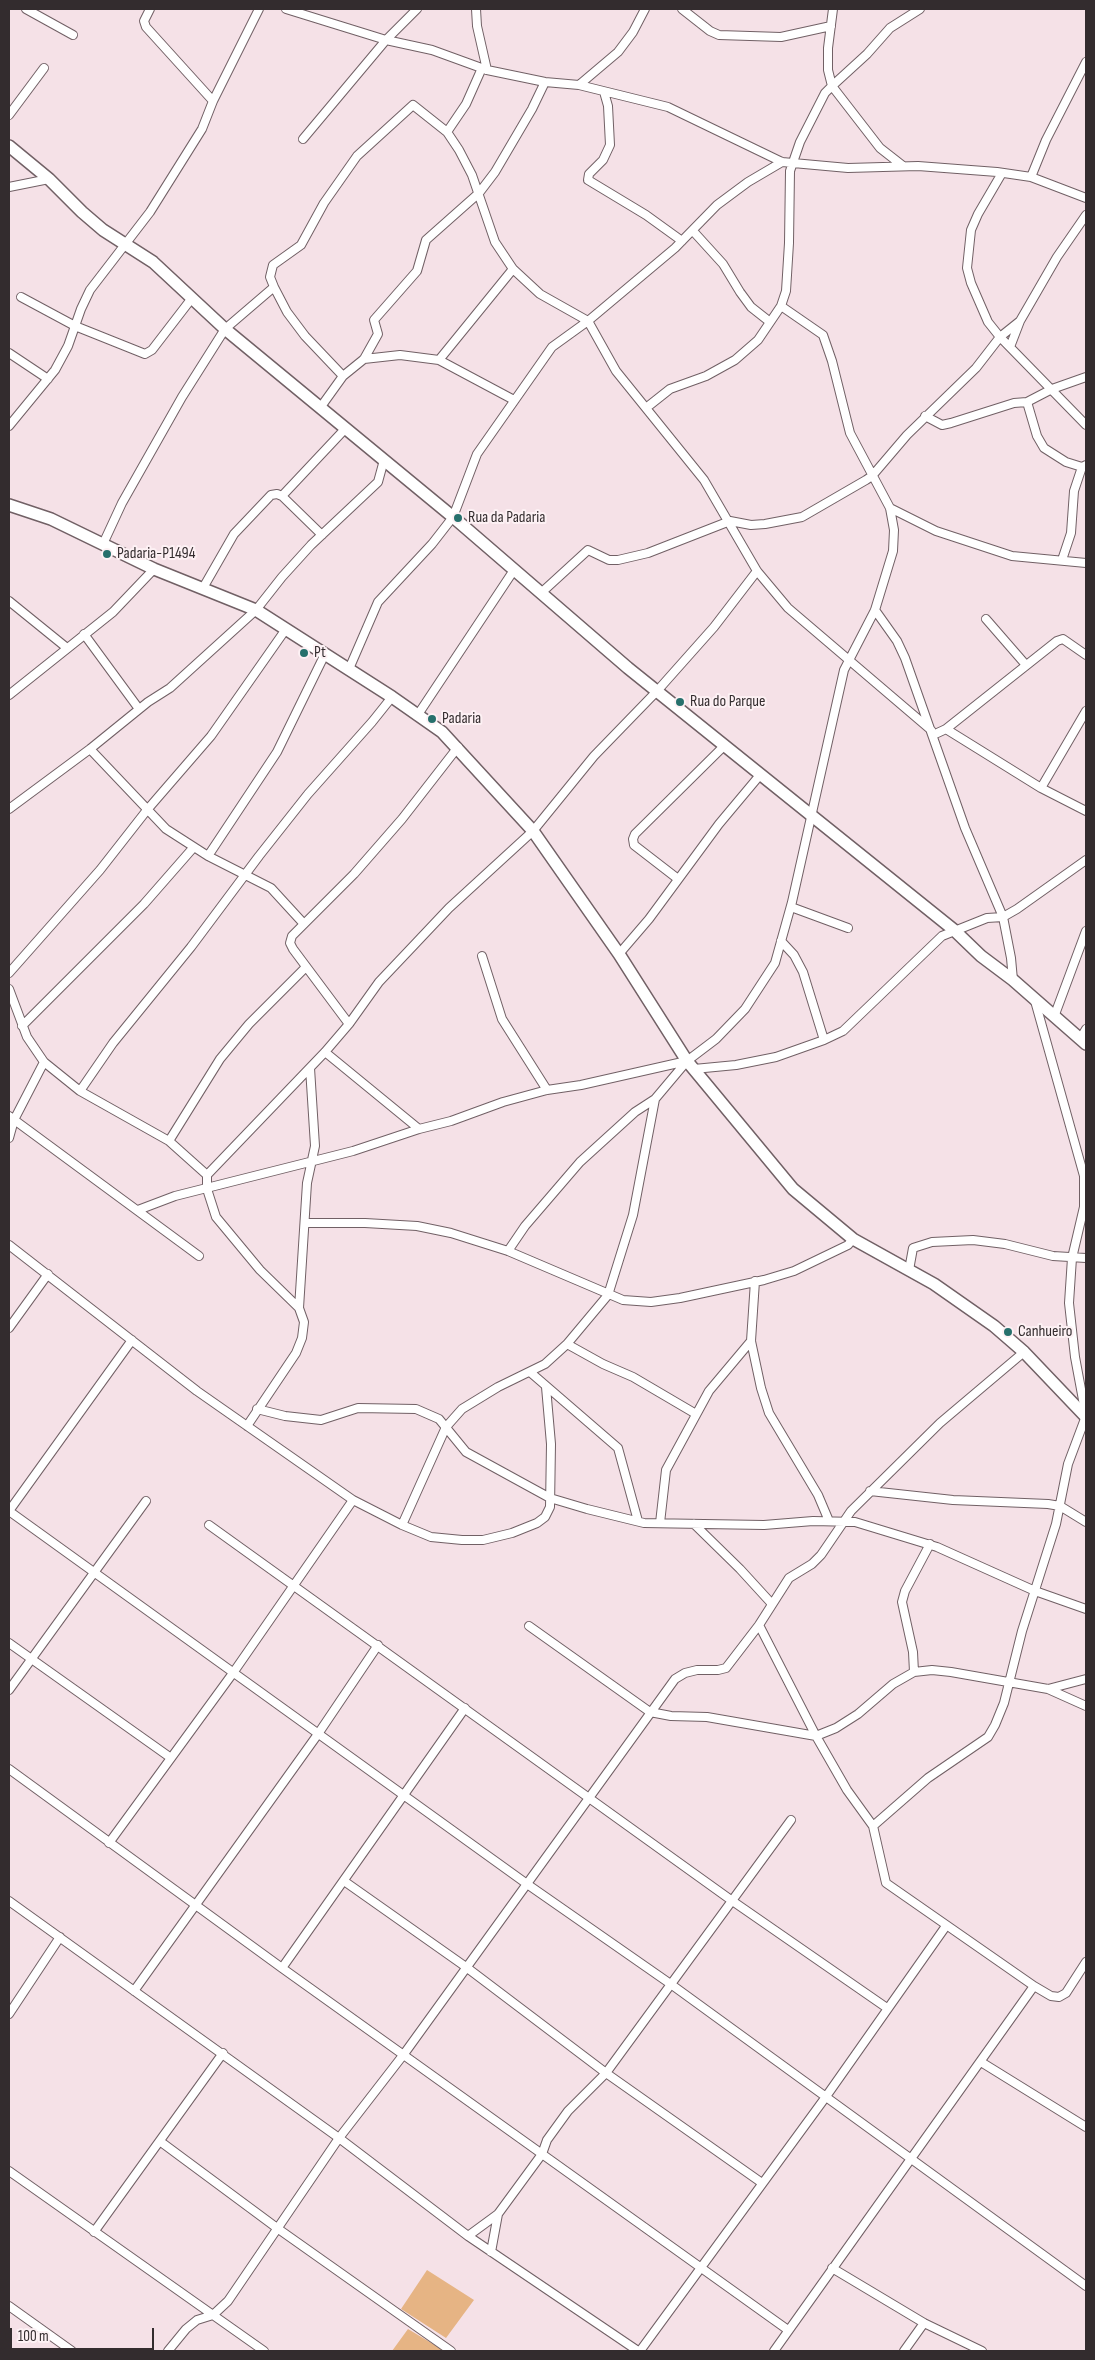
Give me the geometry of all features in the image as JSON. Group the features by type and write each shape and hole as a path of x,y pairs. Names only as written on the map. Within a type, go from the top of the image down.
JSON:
{"street":[{"path":"26,9 73,35"},
{"path":"150,9 144,21 146,27 213,101"},
{"path":"9,425 48,378 68,346 81,308 90,290 155,205 202,129 256,9"},
{"path":"286,9 386,40 432,50 484,69 545,82 579,85 668,107 782,162 848,168 903,166 1002,173 1031,177 1086,198"},
{"path":"303,139 386,40 417,9"},
{"path":"447,132 466,104 484,69 476,9"},
{"path":"579,85 618,52 633,32 645,9"},
{"path":"682,9 710,31 719,35 781,37 831,26"},
{"path":"834,9 828,48 828,70 832,86 880,148 903,166"},
{"path":"646,408 670,389 706,376 735,360 750,348 781,306 786,291 792,162 825,93 867,54 890,28 920,9"},
{"path":"1031,177 1046,140 1086,62"},
{"path":"9,115 44,68"},
{"path":"320,408 343,376 364,359 378,334 374,320 414,276 426,240 479,193 507,153 545,82"},
{"path":"604,92 610,145 603,160 589,174 588,180 646,215 682,242"},
{"path":"343,376 304,336 287,312 270,277 273,265 301,246 324,203 349,166 413,105 447,132 459,150 479,193 495,242 513,270 540,294 588,321 616,371 704,480 758,571 788,608 932,732"},
{"path":"9,146 49,179 82,212 126,245 139,252 225,329 453,517 628,668 658,690 760,775 954,930 981,956 1013,980 1054,1017 1084,1037"},
{"path":"349,669 378,602 432,544 453,517 477,454 552,347 588,321 682,242 728,196 782,162"},
{"path":"1002,173 971,230 967,268 971,284 985,314 1000,337 1086,425"},
{"path":"9,187 49,179"},
{"path":"1010,348 1020,321 1057,257 1086,215"},
{"path":"693,231 724,264 751,307 770,322"},
{"path":"439,360 513,270"},
{"path":"103,544 122,503 182,397 225,329 274,287"},
{"path":"21,297 76,326 146,354 152,350 192,298"},
{"path":"508,1251 525,1226 580,1162 635,1112 655,1099 745,1009 775,963 791,907 847,660 875,610 893,551 894,530 890,508 850,433 832,361 823,335 781,306"},
{"path":"541,593 588,550 608,560 618,560 648,553 730,521 751,525 802,517 842,496 872,476 925,416 950,395 976,368 1000,337 1020,321"},
{"path":"9,352 48,378"},
{"path":"364,359 400,355 439,360 514,400"},
{"path":"925,416 942,424 1014,403 1027,402 1052,389 1086,377"},
{"path":"1027,402 1037,436 1044,448 1054,456 1084,466 1074,491 1071,533 1062,560"},
{"path":"282,496 345,429"},
{"path":"9,809 190,671 256,610 282,577 322,535 378,482 384,460"},
{"path":"203,588 234,534 272,495 282,496 322,535"},
{"path":"10,508 51,519 154,569 256,610 392,696 417,716 442,732 458,747 533,831 619,954 690,1065 793,1189 853,1238 960,1301 994,1326 1024,1352 1086,1416"},
{"path":"890,508 936,531 985,549 1012,556 1086,563"},
{"path":"9,694 113,612 154,569"},
{"path":"417,716 514,570"},
{"path":"299,1308 254,1264 216,1217 207,1189 207,1175 325,1052 349,1024 379,982 449,908 533,831 594,756 658,690 714,627 758,571"},
{"path":"9,601 67,648"},
{"path":"875,610 897,642 905,658 965,828 1003,916 1013,980"},
{"path":"986,619 1026,665"},
{"path":"9,973 100,870 147,810 211,736 286,629"},
{"path":"84,634 139,709"},
{"path":"932,732 946,729 1056,641 1063,639 1086,655"},
{"path":"208,856 278,752 325,654"},
{"path":"80,1091 113,1043 191,947 308,794 372,722 392,696"},
{"path":"1041,788 1086,710"},
{"path":"946,729 1041,788 1086,812"},
{"path":"678,879 634,845 633,839 725,745"},
{"path":"349,1024 290,943 292,936 354,874 402,819 458,747"},
{"path":"90,749 166,829 193,848 271,888 304,924"},
{"path":"619,954 650,919 719,824 760,775"},
{"path":"22,1026 144,904 193,848"},
{"path":"138,1210 175,1196 353,1152 419,1129 451,1122 503,1102 547,1090 690,1065 736,1065 776,1057 824,1040 843,1031 942,936 987,918 1003,916 1017,909 1086,860"},
{"path":"791,907 848,928"},
{"path":"1054,1017 1086,931"},
{"path":"781,941 794,956 803,972 824,1040"},
{"path":"482,956 502,1019 547,1090"},
{"path":"169,1141 220,1059 249,1024 306,967"},
{"path":"9,989 22,1026 33,1048 44,1062 80,1091 169,1141 207,1175"},
{"path":"873,1826 928,1778 988,1737 1004,1703 1060,1506 1068,1464 1086,1416 1075,1357 1068,1303 1072,1258 1084,1208 1084,1176 1035,1001"},
{"path":"325,1052 419,1129"},
{"path":"9,1138 12,1118 44,1062"},
{"path":"247,1426 296,1354 302,1338 304,1322 299,1308 310,1163 315,1146 310,1068"},
{"path":"402,1525 446,1426 462,1409 498,1387 545,1364 567,1344 608,1295 634,1215 655,1099"},
{"path":"12,1118 199,1256"},
{"path":"305,1223 365,1223 417,1226 451,1233 508,1251 608,1295 623,1300 650,1302 680,1298 794,1271 848,1246 853,1238"},
{"path":"909,1270 913,1248 932,1242 973,1240 1072,1258 1086,1258"},
{"path":"9,1245 197,1391 353,1500 402,1525 431,1537 483,1540 512,1533 537,1523 547,1512 550,1498 551,1444 546,1387"},
{"path":"9,1328 48,1274"},
{"path":"755,1281 751,1341 759,1380 769,1412 818,1495 829,1521"},
{"path":"132,1340 9,1511 527,1884 672,1985 1086,2286"},
{"path":"660,1523 666,1470 709,1391 751,1341"},
{"path":"567,1344 603,1364 634,1377 696,1414"},
{"path":"168,2351 186,2329 197,2320 213,2315 228,2302 339,2138 404,2054 675,1679 685,1672 726,1668 759,1625 789,1578 812,1564 821,1555 843,1521 870,1491 940,1423 1024,1352"},
{"path":"530,1372 618,1448 638,1521"},
{"path":"257,1409 285,1416 321,1420 358,1408 416,1409 439,1418 466,1452 550,1498 638,1521 660,1523 764,1525 829,1521 855,1522 930,1544 1035,1591 1086,1609"},
{"path":"870,1491 953,1500 1060,1506 1086,1522"},
{"path":"109,1843 233,1673 353,1500"},
{"path":"9,1690 146,1501"},
{"path":"209,1524 295,1584 731,1900 887,2008"},
{"path":"694,1524 740,1569 772,1604"},
{"path":"914,1672 913,1652 902,1602 905,1591 930,1544"},
{"path":"759,1625 816,1736 847,1790 873,1826 886,1883 946,1926 1051,1996 1058,1997 1066,1993 1086,1962"},
{"path":"529,1626 650,1712 671,1716 716,1719 816,1736 836,1728 858,1714 892,1684 914,1672 932,1670 1048,1689 1086,1706"},
{"path":"9,1642 171,1758"},
{"path":"134,1991 318,1734 378,1645"},
{"path":"1048,1689 1086,1679"},
{"path":"282,1968 465,1708"},
{"path":"9,1769 282,1968 788,2330"},
{"path":"468,2236 498,2214 542,2154 547,2140 568,2111 606,2073 791,1820"},
{"path":"344,1881 466,1967 606,2073 762,2183"},
{"path":"9,1901 223,2053 468,2236 639,2351 825,2098 946,1926"},
{"path":"9,2014 60,1937"},
{"path":"774,2351 1034,1986"},
{"path":"94,2232 161,2142 223,2053"},
{"path":"980,2062 1086,2127"},
{"path":"161,2142 277,2228 451,2351"},
{"path":"9,2171 264,2351"},
{"path":"491,2252 498,2214"},
{"path":"832,2268 924,2323 982,2351"},
{"path":"9,2306 72,2351"},
{"path":"904,2351 924,2323"}],"shaded area":[{"path":"427,2270 474,2300 446,2338 401,2309"},
{"path":"408,2329 443,2350 392,2351"}],"place":[{"name":"Rua da Padaria","path":"458,518"},
{"name":"Padaria-P1494","path":"107,554"},
{"name":"Pt","path":"304,653"},
{"name":"Rua do Parque","path":"680,702"},
{"name":"Padaria","path":"432,719"},
{"name":"Canhueiro","path":"1008,1332"}]}
